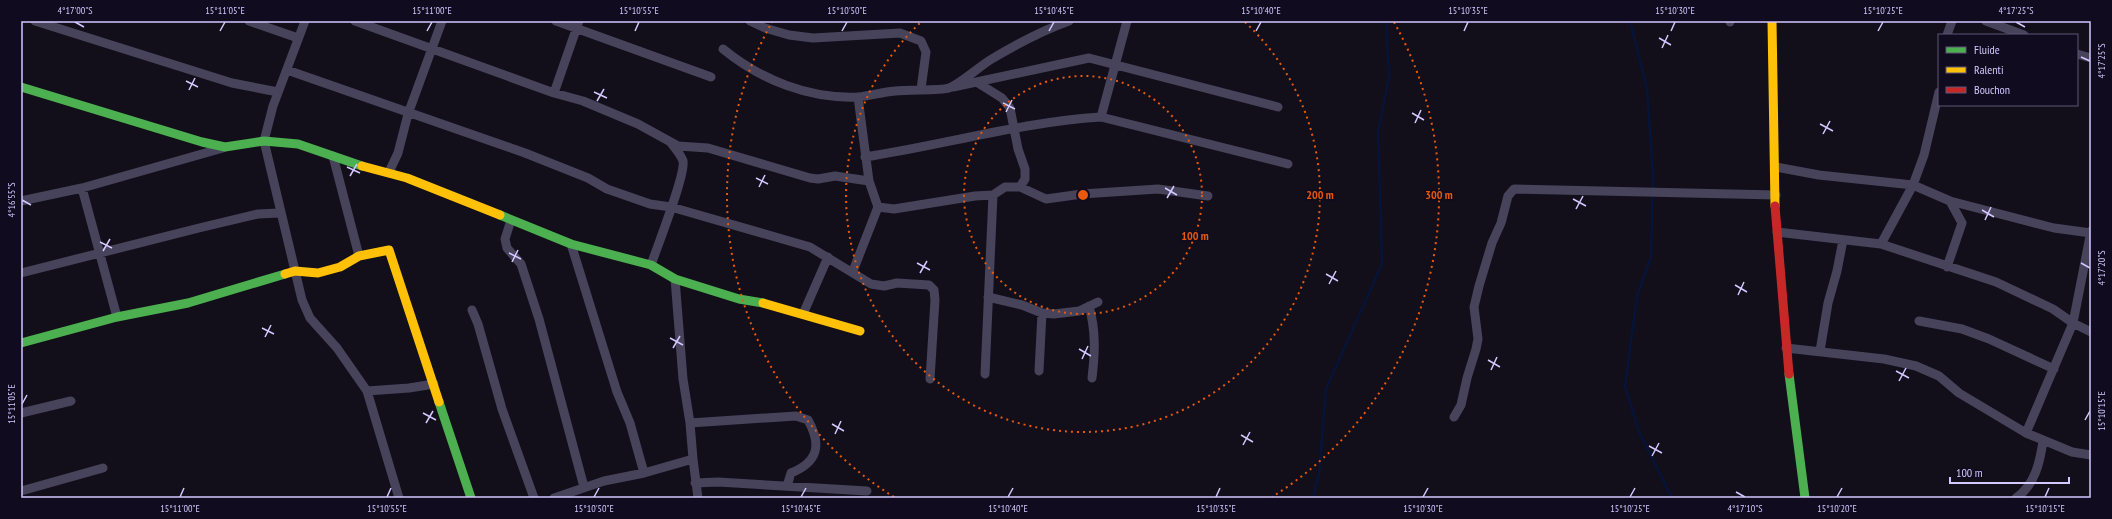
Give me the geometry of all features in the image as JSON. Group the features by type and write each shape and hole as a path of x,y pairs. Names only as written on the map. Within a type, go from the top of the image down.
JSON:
{"street":[{"path":"35,21 232,83 278,92"},
{"path":"249,21 298,38"},
{"path":"305,21 278,92 264,141 279,213 302,300 310,318 337,348 367,391 399,498"},
{"path":"355,21 554,93 590,104 638,124 678,146 708,148 810,178 818,179 835,176 869,181"},
{"path":"389,172 398,154 408,114 433,50 442,21"},
{"path":"556,21 578,25 711,77"},
{"path":"750,21 765,28 789,35 813,38 900,33 921,41 926,52 921,89"},
{"path":"949,88 990,60 1025,40 1044,30 1069,21"},
{"path":"1101,117 1127,21"},
{"path":"1772,21 1777,232 1786,348 1805,498"},
{"path":"1947,34 1952,21"},
{"path":"1986,21 2021,34"},
{"path":"554,93 578,25"},
{"path":"724,49 748,67 790,88 823,94 858,97 894,91 949,88 978,83 1081,58 1101,60 1278,107"},
{"path":"2078,54 2091,58"},
{"path":"287,70 408,114 525,153 588,178 607,189 650,204 671,207 810,247 853,271 871,284 884,286 897,283 929,285 934,290 934,334 930,379"},
{"path":"978,83 1007,102 1010,108 1018,149 1026,175 1020,187"},
{"path":"21,87 202,142 225,147"},
{"path":"1881,244 1913,185 1924,155 1938,96"},
{"path":"853,271 878,207 869,181 858,97"},
{"path":"866,157 915,149 1014,128 1074,118 1101,117 1288,164"},
{"path":"21,201 82,188 225,147 264,141 298,144 368,168 389,172 571,244 651,265 675,279 860,331"},
{"path":"651,265 679,186 683,165 682,160 671,143"},
{"path":"333,156 359,256"},
{"path":"1776,167 1819,174 1913,185 1950,201 2054,228 2091,232 2073,323 2026,433"},
{"path":"878,207 894,209 975,196 993,195 1005,187 1020,187 1046,199 1082,194 1158,189 1208,196"},
{"path":"82,188 117,317"},
{"path":"1454,417 1461,405 1478,339 1474,307 1479,286 1493,239 1501,223 1508,196 1514,189 1776,195"},
{"path":"985,374 993,195"},
{"path":"1947,267 1962,223 1950,201"},
{"path":"21,273 258,214 279,213"},
{"path":"511,220 505,239 507,248 521,264 539,319 584,487"},
{"path":"1777,232 1881,244 1996,282 2053,308 2073,323 2091,332"},
{"path":"1820,351 1828,302 1837,271 1843,240"},
{"path":"571,244 617,392 630,423 644,473"},
{"path":"21,343 117,317 188,303 295,271 318,273 340,267 359,256 389,250 471,498"},
{"path":"803,314 828,257"},
{"path":"675,279 683,379 690,423 695,483 698,498"},
{"path":"988,297 1022,305 1042,313 1066,313 1079,311 1098,302"},
{"path":"1089,306 1094,325 1095,341 1092,378"},
{"path":"472,310 478,324 502,409 534,498"},
{"path":"1039,371 1042,313"},
{"path":"1919,321 1962,329 1989,338 2054,369"},
{"path":"1786,348 1906,362 1939,376 1959,393 2026,433 2072,452 2091,456"},
{"path":"367,391 410,388 434,384"},
{"path":"21,413 71,401"},
{"path":"690,423 796,416 808,420 814,431 816,452 808,463 791,473 787,486"},
{"path":"2016,498 2022,494 2031,482 2039,465 2043,441"},
{"path":"554,498 604,481 644,473 693,459"},
{"path":"677,464 694,471"},
{"path":"21,491 103,468"},
{"path":"695,483 787,486 867,491"}],"waterway":[{"path":"1313,498 1319,473 1326,389 1382,264 1378,132 1389,77 1386,21"},
{"path":"1630,21 1647,89 1653,176 1651,257 1637,296 1625,386 1639,432 1672,498"}],"traffic: fast":[{"path":"21,87 202,142 225,147 264,141 298,144 362,166"},
{"path":"500,215 571,244 651,265 675,279 739,299 763,303"},
{"path":"21,343 117,317 188,303 285,274"},
{"path":"1789,374 1805,498"},
{"path":"439,402 471,498"}],"traffic: slow":[{"path":"1772,21 1775,206"},
{"path":"362,166 407,178 500,215"},
{"path":"285,274 295,271 318,273 340,267 359,256 389,250 439,402"},
{"path":"763,303 860,331"}],"traffic: jam":[{"path":"1775,206 1789,374"}]}
